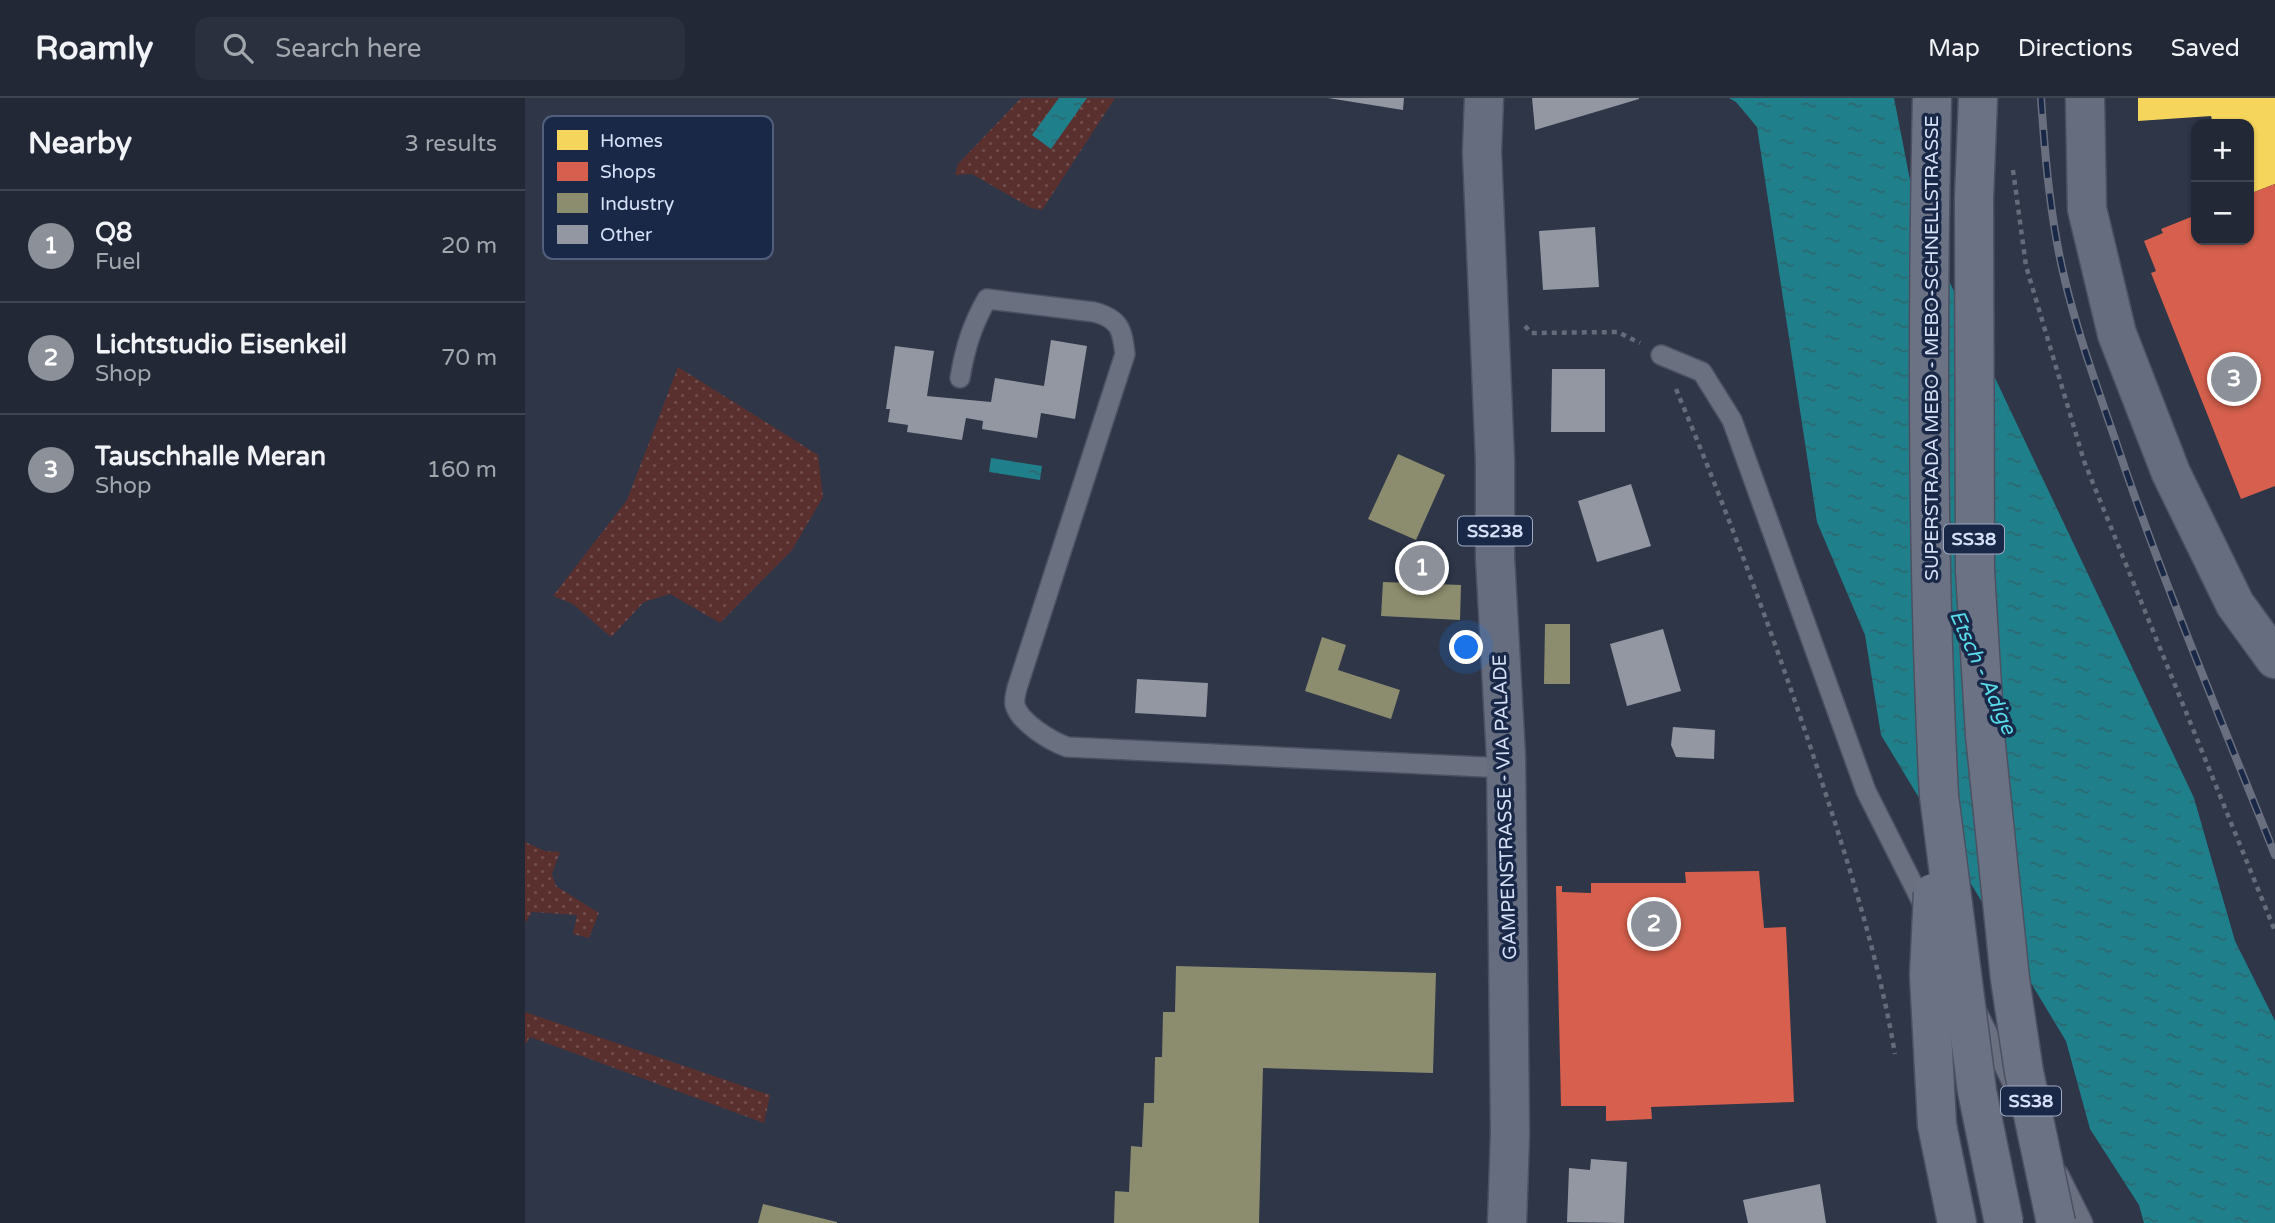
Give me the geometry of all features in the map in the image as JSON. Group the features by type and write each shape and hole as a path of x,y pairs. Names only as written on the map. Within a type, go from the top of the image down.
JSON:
{"highway":[{"name":"SUPERSTRADA MEBO - MEBO-SCHNELLSTRASSE","path":"1933,98 1927,401 1929,598 1939,796 1977,1091 2004,1223"},
{"name":"SS38","path":"1977,98 1974,543 1985,735 2012,992 2024,1072 2056,1223"},
{"path":"1939,796 1929,975 1937,1125 1957,1223"}],"main road":[{"name":"GAMPENSTRASSE - VIA PALADE","path":"1484,98 1482,152 1495,461 1495,557 1506,768 1510,1134 1507,1223"},
{"path":"2085,98 2087,209 2117,334 2177,484 2235,604 2275,659"}],"lane":[{"path":"960,378 965,346 975,319 987,299 1094,312 1111,317 1122,332 1125,354 1017,688 1015,704 1023,716 1052,741 1067,747 1506,768"},
{"path":"1661,355 1702,372 1732,420 1867,791 2083,1223"}],"path":[{"path":"2011,157 2026,267 2084,461 2275,931"},
{"path":"1517,317 1531,333 1618,332 1661,355 1715,483 1780,653 1859,894 1884,991 1897,1068"}],"shaded area":[{"path":"1021,98 1115,98 1042,210 1031,208 972,174 955,175 958,164"},
{"path":"678,367 818,455 823,497 792,550 720,623 670,594 644,602 611,637 573,604 553,596 627,500"},
{"path":"525,842 545,851 560,852 552,874 556,886 599,913 589,938 573,934 577,915 532,912 525,923"},
{"path":"525,1012 770,1095 764,1123 530,1037 525,1045"}],"water":[{"path":"1059,98 1087,98 1051,149 1032,135"},
{"name":"Etsch - Adige","path":"1729,98 1894,98 1916,211 2194,798 2235,941 2275,1021 2275,1223 2144,1223 2139,1205 2090,1129 2066,1041 1881,735 1865,635 1817,522 1757,127 1736,102"},
{"path":"991,458 1042,466 1040,480 989,472"}],"building: Homes":[{"path":"2138,98 2275,98 2275,184 2254,192 2254,119 2212,119 2211,116 2138,121"}],"building: Shops":[{"path":"2275,184 2275,486 2241,499 2151,273 2156,271 2144,241 2163,233 2161,229 2191,217 2191,245 2254,245 2254,192"},
{"path":"1759,871 1764,928 1786,927 1794,1102 1651,1107 1652,1119 1606,1121 1606,1106 1561,1106 1556,886 1562,886 1562,892 1591,893 1591,883 1686,883 1685,872"}],"building: Industry":[{"path":"1398,454 1445,475 1416,540 1368,519"},
{"path":"1383,582 1461,585 1460,620 1381,616"},
{"path":"1545,624 1570,624 1570,684 1544,684"},
{"path":"1322,637 1346,645 1338,670 1400,690 1391,719 1305,691"},
{"path":"1176,966 1436,973 1433,1073 1263,1068 1259,1223 1114,1223 1115,1191 1129,1192 1131,1146 1142,1147 1144,1103 1154,1103 1155,1057 1162,1057 1163,1012 1175,1012"},
{"path":"763,1204 837,1222 837,1223 758,1223"}],"building: Other":[{"path":"1328,98 1404,98 1403,110"},
{"path":"1532,98 1639,98 1639,99 1535,130"},
{"path":"1595,227 1599,287 1543,290 1539,231"},
{"path":"1051,340 1087,346 1075,419 1041,413 1037,438 982,429 983,421 966,418 962,440 907,432 908,425 888,422 890,409 886,409 895,346 934,351 927,396 991,402 995,378 1044,386"},
{"path":"1552,369 1605,369 1605,432 1551,432"},
{"path":"1631,484 1651,546 1597,562 1578,501"},
{"path":"1663,629 1681,691 1627,706 1610,644"},
{"path":"1137,679 1208,683 1206,717 1135,713"},
{"path":"1673,727 1715,730 1714,759 1676,757 1671,745"},
{"path":"1591,1159 1627,1162 1624,1223 1567,1222 1569,1168 1590,1170"},
{"path":"1820,1184 1826,1223 1748,1223 1743,1200"}],"railway":[{"path":"2041,98 2055,229 2080,335 2152,544 2275,855"}],"place":[{"name":"Tauschhalle Meran","path":"2234,379"},
{"name":"Q8","path":"1422,568"},
{"name":"Lichtstudio Eisenkeil","path":"1654,924"}]}
